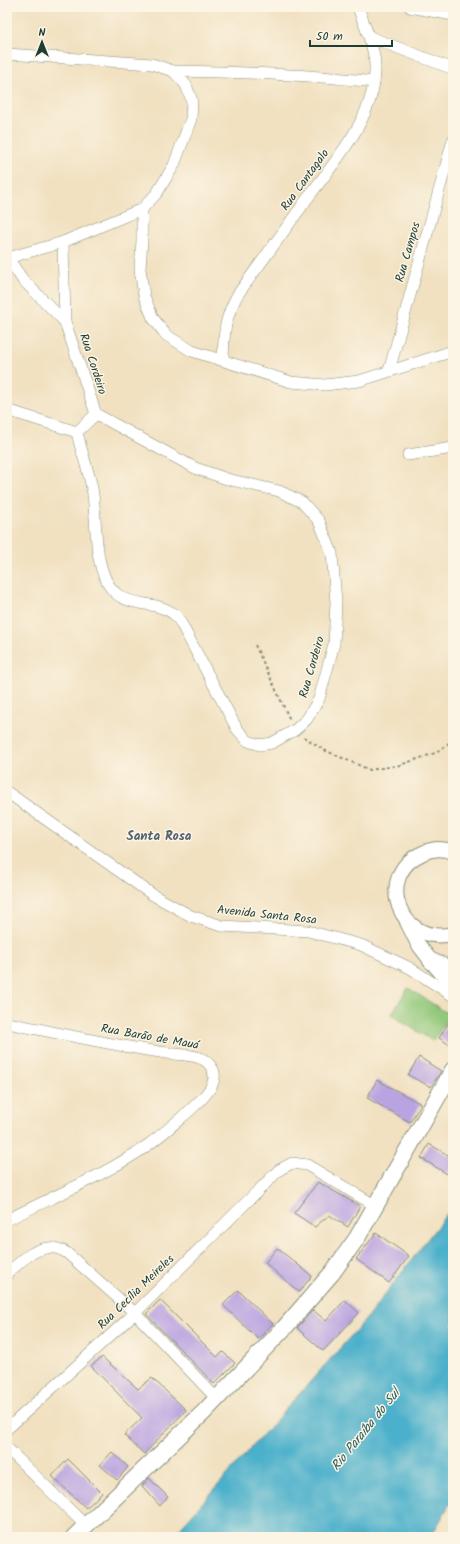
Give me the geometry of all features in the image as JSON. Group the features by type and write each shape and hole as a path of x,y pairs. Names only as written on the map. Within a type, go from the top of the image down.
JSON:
{"main road":[{"path":"430,961 453,970"},
{"path":"74,1537 217,1399 286,1326 332,1273 358,1238 453,1070"}],"street":[{"name":"Rua Cantagalo","path":"223,360 224,328 229,310 238,294 348,144 368,108 375,70 370,38 358,7"},
{"path":"410,7 453,15"},
{"path":"370,38 453,69"},
{"path":"7,54 152,64 174,71 249,72 334,77 374,82"},
{"path":"7,258 63,242 142,209 157,193 174,165 191,119 192,101 186,85 174,71"},
{"name":"Rua Campos","path":"389,371 453,140"},
{"path":"142,209 140,269 144,296 153,318 166,335 192,351 290,382 325,385 359,381 450,354"},
{"name":"Rua Cordeiro","path":"63,242 65,322 96,414 195,468 227,479 279,491 302,502 319,521 332,553 336,602 334,644 319,699 307,719 295,730 272,743 260,746 248,741 237,730 183,627 175,615 165,609 132,601 118,595 108,584 101,571 92,488 77,432 96,414"},
{"name":"Rua Cordeiro","path":"7,258 23,280 65,322"},
{"path":"7,410 77,432"},
{"path":"408,455 453,448"},
{"name":"Avenida Santa Rosa","path":"7,792 153,895 191,916 222,926 308,931 361,945 410,968 453,996"},
{"path":"450,849 430,850 416,856 405,865 398,878 396,893 399,907 418,944 430,961 453,987"},
{"path":"406,920 416,929 430,935 444,936 453,934"},
{"name":"Rua Barão de Mauá","path":"7,1023 152,1051 198,1058 208,1063 214,1073 213,1083 206,1096 174,1125 148,1145 114,1166 7,1220"},
{"name":"Rua Cecília Meireles","path":"7,1429 135,1313 279,1170 292,1163 307,1165 376,1206"},
{"path":"7,1274 24,1258 40,1250 55,1248 67,1253 135,1313 217,1399"},
{"path":"7,1448 85,1525"}],"path":[{"path":"255,645 295,730 324,750 370,770 400,765 435,753 453,740"}],"green space":[{"path":"408,988 450,1015 433,1041 391,1015"}],"water":[{"name":"Rio Paraíba do Sul","path":"453,1206 453,1498 431,1537 172,1537 367,1318"}],"building":[{"path":"453,1016 453,1047 439,1038"},
{"path":"419,1057 441,1071 431,1087 408,1075"},
{"path":"377,1080 421,1104 410,1122 367,1098"},
{"path":"429,1144 453,1158 453,1165 447,1174 421,1158"},
{"path":"318,1182 360,1206 348,1227 329,1215 315,1227 294,1213"},
{"path":"376,1233 409,1256 389,1283 356,1259"},
{"path":"277,1248 312,1276 299,1292 265,1263"},
{"path":"238,1290 273,1324 258,1339 223,1305"},
{"path":"160,1300 217,1357 223,1352 235,1363 214,1384 146,1314"},
{"path":"345,1300 359,1313 323,1351 297,1328 313,1310 326,1321"},
{"path":"102,1357 138,1389 152,1378 186,1410 144,1454 124,1435 142,1418 91,1366"},
{"path":"112,1452 128,1467 117,1480 100,1465"},
{"path":"68,1459 102,1493 86,1508 52,1476"},
{"path":"149,1478 168,1497 160,1506 142,1486"}],"district":[{"name":"Santa Rosa","path":"159,836"}]}
